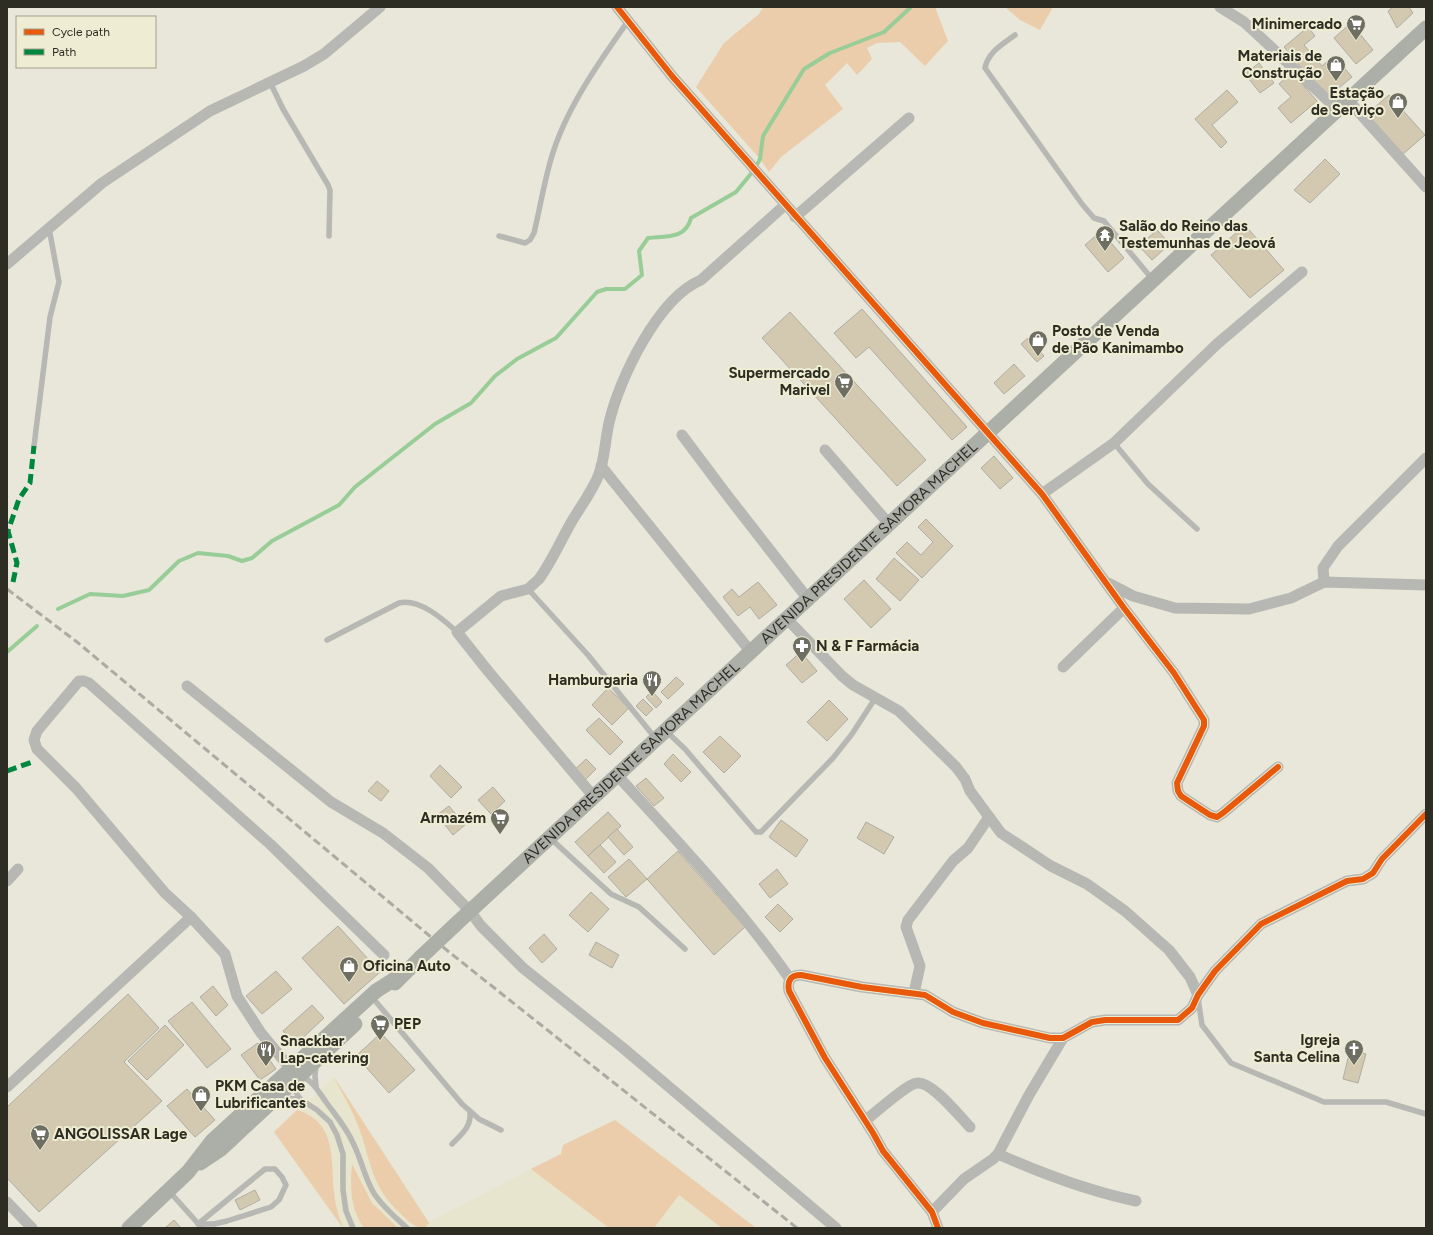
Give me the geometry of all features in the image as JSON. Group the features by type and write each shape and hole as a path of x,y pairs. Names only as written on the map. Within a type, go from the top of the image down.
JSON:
{"main road":[{"name":"AVENIDA PRESIDENTE SAMORA MACHEL","path":"134,1226 168,1190 188,1172 221,1149 273,1100 292,1074 326,1051 377,1003 401,976 456,924 1426,28"},
{"name":"AVENIDA PRESIDENTE SAMORA MACHEL","path":"188,1172 212,1141 292,1074 376,991 401,976"}],"street":[{"path":"7,264 102,183 210,111 304,66 324,54 380,7"},
{"path":"617,7 672,76 1042,494 1124,608 1174,673 1204,720 1204,726 1177,783 1178,791 1181,796 1210,815 1217,816 1224,813 1278,767"},
{"path":"1220,7 1250,27 1343,105 1426,188"},
{"path":"796,217 909,118"},
{"path":"594,797 457,632 501,596 528,589 539,579 547,568 598,476 608,423 617,392 626,371 641,344 679,294 688,285 701,280 785,205"},
{"path":"1042,494 1114,443 1217,344 1302,272"},
{"path":"682,434 727,495 808,599"},
{"path":"825,450 889,524"},
{"path":"1324,582 1323,568 1338,546 1426,458"},
{"path":"601,466 751,652"},
{"path":"1106,582 1133,596 1175,608 1249,610 1291,598 1324,582 1426,585"},
{"path":"1063,667 1124,608"},
{"path":"787,619 842,676 853,685 899,711 956,767 965,779 970,791 1001,832 1013,842 1057,869 1088,884 1125,911 1169,950 1190,977 1198,995"},
{"path":"292,1074 261,1033 236,996 225,954 191,917 165,893 76,788 37,749 34,740 37,731 79,681 89,683 270,844 384,955"},
{"path":"187,686 331,802 383,833 428,868 470,911 481,926 541,984 623,1048 836,1228"},
{"path":"618,775 724,893 760,936 790,979"},
{"path":"938,1228 932,1212 889,1160 866,1120 825,1058 789,990 787,984 794,975 801,975 862,987 924,995 953,1012 983,1023 1050,1038 1063,1038 1092,1022 1105,1020 1178,1020 1192,1008 1198,995 1215,971 1261,924 1347,881 1363,879 1373,872 1382,859 1426,814"},
{"path":"914,993 920,966 906,927 908,920 953,861 968,848 989,817"},
{"path":"7,881 18,869"},
{"path":"7,1086 191,917"},
{"path":"932,1212 964,1179 993,1160 998,1154 1029,1095 1063,1038"},
{"path":"866,1120 908,1087 917,1083 925,1084 935,1091 970,1127"},
{"path":"998,1154 1072,1184 1111,1196 1136,1201"},
{"path":"7,1202 32,1228"}],"lane":[{"path":"499,236 525,243 530,240 534,233 551,158 564,124 600,59 628,21"},
{"path":"1015,35 993,52 987,59 985,68 1082,204 1094,218 1104,222 1153,280"},
{"path":"270,81 283,109 330,190 329,236"},
{"path":"34,446 50,317 59,282 49,228"},
{"path":"1114,443 1148,484 1197,529"},
{"path":"528,589 661,735 686,749 756,832 761,832 833,758 852,734 876,697"},
{"path":"327,640 399,603 406,601 424,608 457,632"},
{"path":"550,838 611,894 639,908 685,949"},
{"path":"1198,995 1202,1025 1231,1063 1324,1102 1386,1102 1426,1114"},
{"path":"377,1003 462,1104 479,1119 501,1130"},
{"path":"316,1086 316,1066 326,1051"},
{"path":"292,1074 308,1079 316,1086 346,1127 375,1195 385,1208 407,1228"},
{"path":"292,1074 300,1099"},
{"path":"273,1100 284,1097 300,1099 317,1110 330,1122 337,1135 342,1154 343,1190 346,1211 353,1228"},
{"path":"452,1144 467,1129 471,1120 470,1111"},
{"path":"265,1169 275,1170 282,1177 286,1185 284,1193 271,1207 227,1221 200,1226 265,1169"},
{"path":"168,1190 200,1226"}],"shaded area":[{"path":"763,7 935,7 948,41 925,66 900,42 877,43 867,48 872,59 857,75 847,63 825,85 843,109 781,157 769,172 760,159 696,87 724,43 759,14"},
{"path":"1005,7 1053,7 1040,30 1020,20"},
{"path":"334,1077 429,1222 561,1154 563,1145 615,1120 756,1228 342,1228 274,1132"},
{"path":"334,1077 429,1223 425,1228 415,1226 405,1218 391,1204 383,1193 377,1183 355,1117"},
{"path":"297,1110 310,1116 319,1123 325,1133 332,1155 335,1201 343,1228 274,1132"},
{"path":"615,1120 756,1228 722,1228 679,1195 654,1228 609,1228 531,1169 561,1154 563,1145"},
{"path":"352,1164 372,1203 398,1228 364,1228 356,1213 352,1197"}],"building":[{"path":"1393,7 1409,7 1413,13 1397,28 1388,11"},
{"path":"1351,23 1373,50 1356,64 1334,38"},
{"path":"1308,27 1315,36 1304,45 1322,66 1334,56 1352,77 1327,98 1284,47"},
{"path":"1259,63 1274,83 1260,93 1245,74"},
{"path":"1292,72 1317,101 1291,123 1278,108 1291,97 1279,84"},
{"path":"1227,90 1238,102 1212,125 1227,142 1221,148 1195,119"},
{"path":"1389,95 1425,135 1402,155 1367,114"},
{"path":"1325,159 1340,174 1310,203 1294,190"},
{"path":"1245,225 1284,270 1250,298 1211,255"},
{"path":"1157,230 1170,244 1152,260 1139,246"},
{"name":"Salão do Reino das Testemunhas de Jeová","path":"1101,231 1124,258 1108,272 1085,245"},
{"path":"862,309 967,427 952,440 869,347 856,358 834,333"},
{"name":"Supermercado Marivel","path":"790,312 926,460 897,486 762,338"},
{"path":"1028,338 1044,356 1037,362 1021,344"},
{"path":"1014,364 1025,376 1004,394 994,383"},
{"path":"994,456 1013,478 1000,489 981,468"},
{"path":"926,519 953,546 922,578 896,553 907,542 921,555 933,542 918,527"},
{"path":"894,558 919,580 900,601 876,579"},
{"path":"864,580 891,609 871,628 844,599"},
{"path":"758,582 777,605 759,619 750,607 738,616 723,597 732,589 739,597"},
{"path":"801,652 817,671 802,683 786,665"},
{"path":"676,677 684,684 668,699 661,692"},
{"path":"608,688 629,708 612,725 592,705"},
{"path":"652,691 662,702 656,708 646,697"},
{"path":"643,699 653,709 646,716 636,706"},
{"path":"829,700 848,719 827,741 807,722"},
{"path":"599,718 623,742 610,755 586,730"},
{"path":"720,736 741,756 724,773 703,752"},
{"path":"673,754 691,772 681,782 664,764"},
{"path":"586,759 596,769 584,781 573,771"},
{"path":"440,765 462,787 451,798 430,776"},
{"path":"646,778 664,798 654,806 636,786"},
{"path":"377,781 389,791 381,801 368,791"},
{"path":"493,787 505,801 491,814 478,800"},
{"path":"449,806 465,825 453,835 437,815"},
{"path":"608,812 621,826 588,856 575,842"},
{"path":"781,820 808,840 796,857 769,837"},
{"path":"866,822 894,837 884,854 857,838"},
{"path":"617,829 633,847 624,855 608,837"},
{"path":"600,845 616,862 604,873 588,856"},
{"path":"678,851 745,927 714,955 647,879"},
{"path":"629,859 647,879 626,897 608,877"},
{"path":"777,869 788,884 770,898 759,884"},
{"path":"591,892 609,909 588,932 569,915"},
{"path":"778,904 793,919 780,932 765,917"},
{"path":"338,926 380,972 344,1004 302,958"},
{"path":"544,934 557,949 542,963 529,948"},
{"path":"596,942 619,955 612,968 589,955"},
{"path":"276,971 292,989 262,1014 246,996"},
{"path":"213,986 228,1005 216,1016 200,997"},
{"path":"128,994 159,1028 124,1062 162,1101 39,1212 7,1178 7,1107"},
{"path":"192,1002 231,1049 207,1068 168,1021"},
{"path":"312,1005 324,1018 295,1045 283,1031"},
{"path":"165,1025 184,1045 147,1080 128,1061"},
{"path":"381,1033 415,1070 389,1093 356,1056"},
{"path":"258,1043 276,1069 260,1080 241,1055"},
{"name":"Igreja Santa Celina","path":"1350,1050 1366,1054 1358,1083 1343,1079"},
{"path":"187,1089 215,1120 195,1137 167,1106"},
{"path":"255,1190 260,1200 240,1210 235,1200"},
{"path":"174,1220 181,1228 165,1228"}],"waterway":[{"path":"58,609 90,594 123,596 149,590 179,561 198,553 228,556 242,561 252,558 272,541 339,505 355,487 435,424 471,403 495,376 517,359 556,338 597,292 606,289 625,289 642,275 639,251 648,238 674,235 685,230 691,218 736,192 754,170 760,159 763,136 804,69 830,53 884,32 911,7"},
{"path":"7,652 37,626"}],"railway":[{"path":"7,589 77,642 449,952 797,1228"}],"marked path":[{"path":"13,582 17,563 8,531 19,499 30,483 34,446"},
{"path":"7,771 32,762"}],"cycle path":[{"path":"617,7 672,76 1042,494 1124,608 1174,673 1204,720 1204,726 1177,783 1178,791 1181,796 1210,815 1217,817 1278,767"},
{"path":"938,1228 932,1212 883,1151 825,1058 789,991 789,981 792,977 801,975 862,987 925,995 953,1012 983,1023 1050,1038 1063,1038 1092,1022 1105,1020 1178,1020 1192,1008 1198,995 1215,971 1261,924 1347,881 1363,879 1373,873 1382,859 1426,814"}],"place":[{"name":"Minimercado","path":"1356,41"},
{"name":"Materiais de Construção","path":"1336,82"},
{"name":"Estação de Serviço","path":"1398,119"},
{"name":"Salão do Reino das Testemunhas de Jeová","path":"1105,252"},
{"name":"Posto de Venda de Pão Kanimambo","path":"1038,357"},
{"name":"Supermercado Marivel","path":"844,399"},
{"name":"N & F Farmácia","path":"802,663"},
{"name":"Hamburgaria","path":"652,697"},
{"name":"Armazém","path":"500,835"},
{"name":"Oficina Auto","path":"349,983"},
{"name":"PEP","path":"380,1041"},
{"name":"Igreja Santa Celina","path":"1354,1066"},
{"name":"Snackbar Lap-catering","path":"266,1067"},
{"name":"PKM Casa de Lubrificantes","path":"201,1112"},
{"name":"ANGOLISSAR Lage","path":"40,1151"}]}
